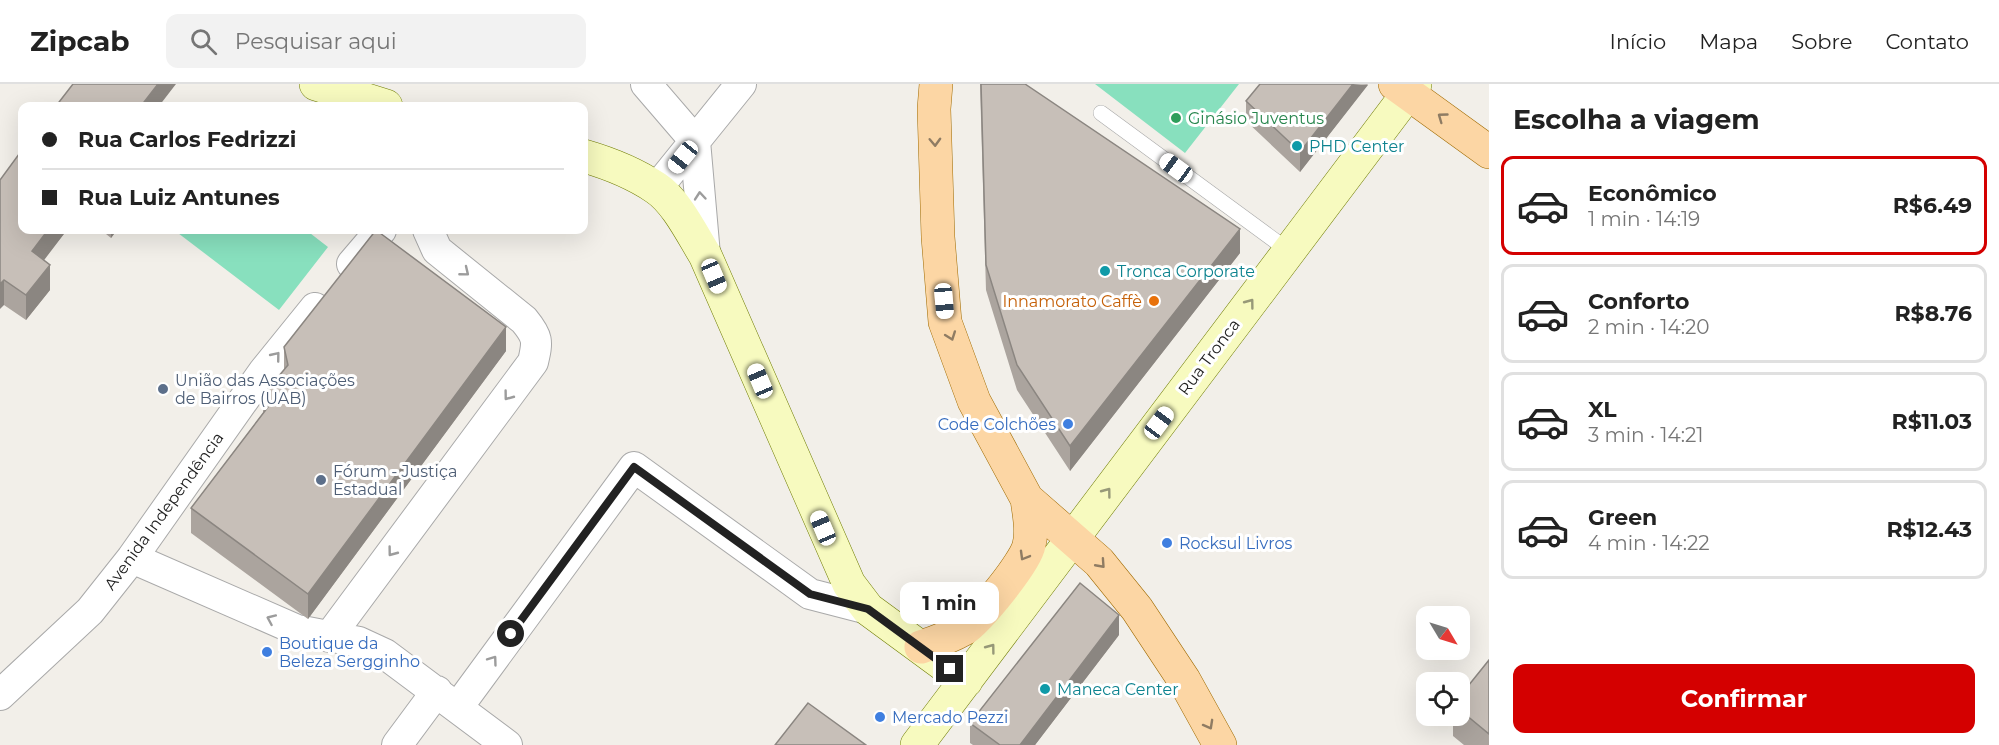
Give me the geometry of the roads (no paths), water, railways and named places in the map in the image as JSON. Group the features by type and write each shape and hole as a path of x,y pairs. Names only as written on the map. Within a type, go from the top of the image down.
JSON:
{"main road":[{"path":"921,647 949,637 966,627 1022,561 1029,548 1032,530 1027,499 974,401 945,322 938,237 934,109 936,84"},
{"path":"1406,87 1489,152"},
{"path":"1027,499 1099,562 1137,609 1184,680 1220,745"}],"street":[{"path":"316,84 373,102"},
{"path":"646,84 696,141 705,255"},
{"path":"657,188 741,84"},
{"name":"Rua Tronca","path":"917,745 1288,251 1406,87"},
{"path":"588,157 609,164 657,188 677,210 705,255 849,584 868,609 966,681"},
{"name":"Avenida Independência","path":"0,695 90,611 132,558 264,371 378,234"},
{"path":"329,637 533,362 537,346 536,333 524,320 437,250 430,234"},
{"path":"397,745 447,699 634,467 810,594 868,609"},
{"path":"132,558 297,630 359,642 385,654 507,745"}],"lane":[{"path":"1101,113 1288,251"}],"place":[{"name":"Ginásio Juventus","path":"1176,118"},
{"name":"PHD Center","path":"1297,146"},
{"name":"Tronca Corporate","path":"1105,271"},
{"name":"Innamorato Caffè","path":"1154,301"},
{"name":"União das Associações de Bairros (UAB)","path":"163,389"},
{"name":"Code Colchões","path":"1068,424"},
{"name":"Fórum - Justiça Estadual","path":"321,480"},
{"name":"Rocksul Livros","path":"1167,543"},
{"name":"Boutique da Beleza Sergginho","path":"267,652"},
{"name":"Maneca Center","path":"1045,689"},
{"name":"Mercado Pezzi","path":"880,717"}]}
